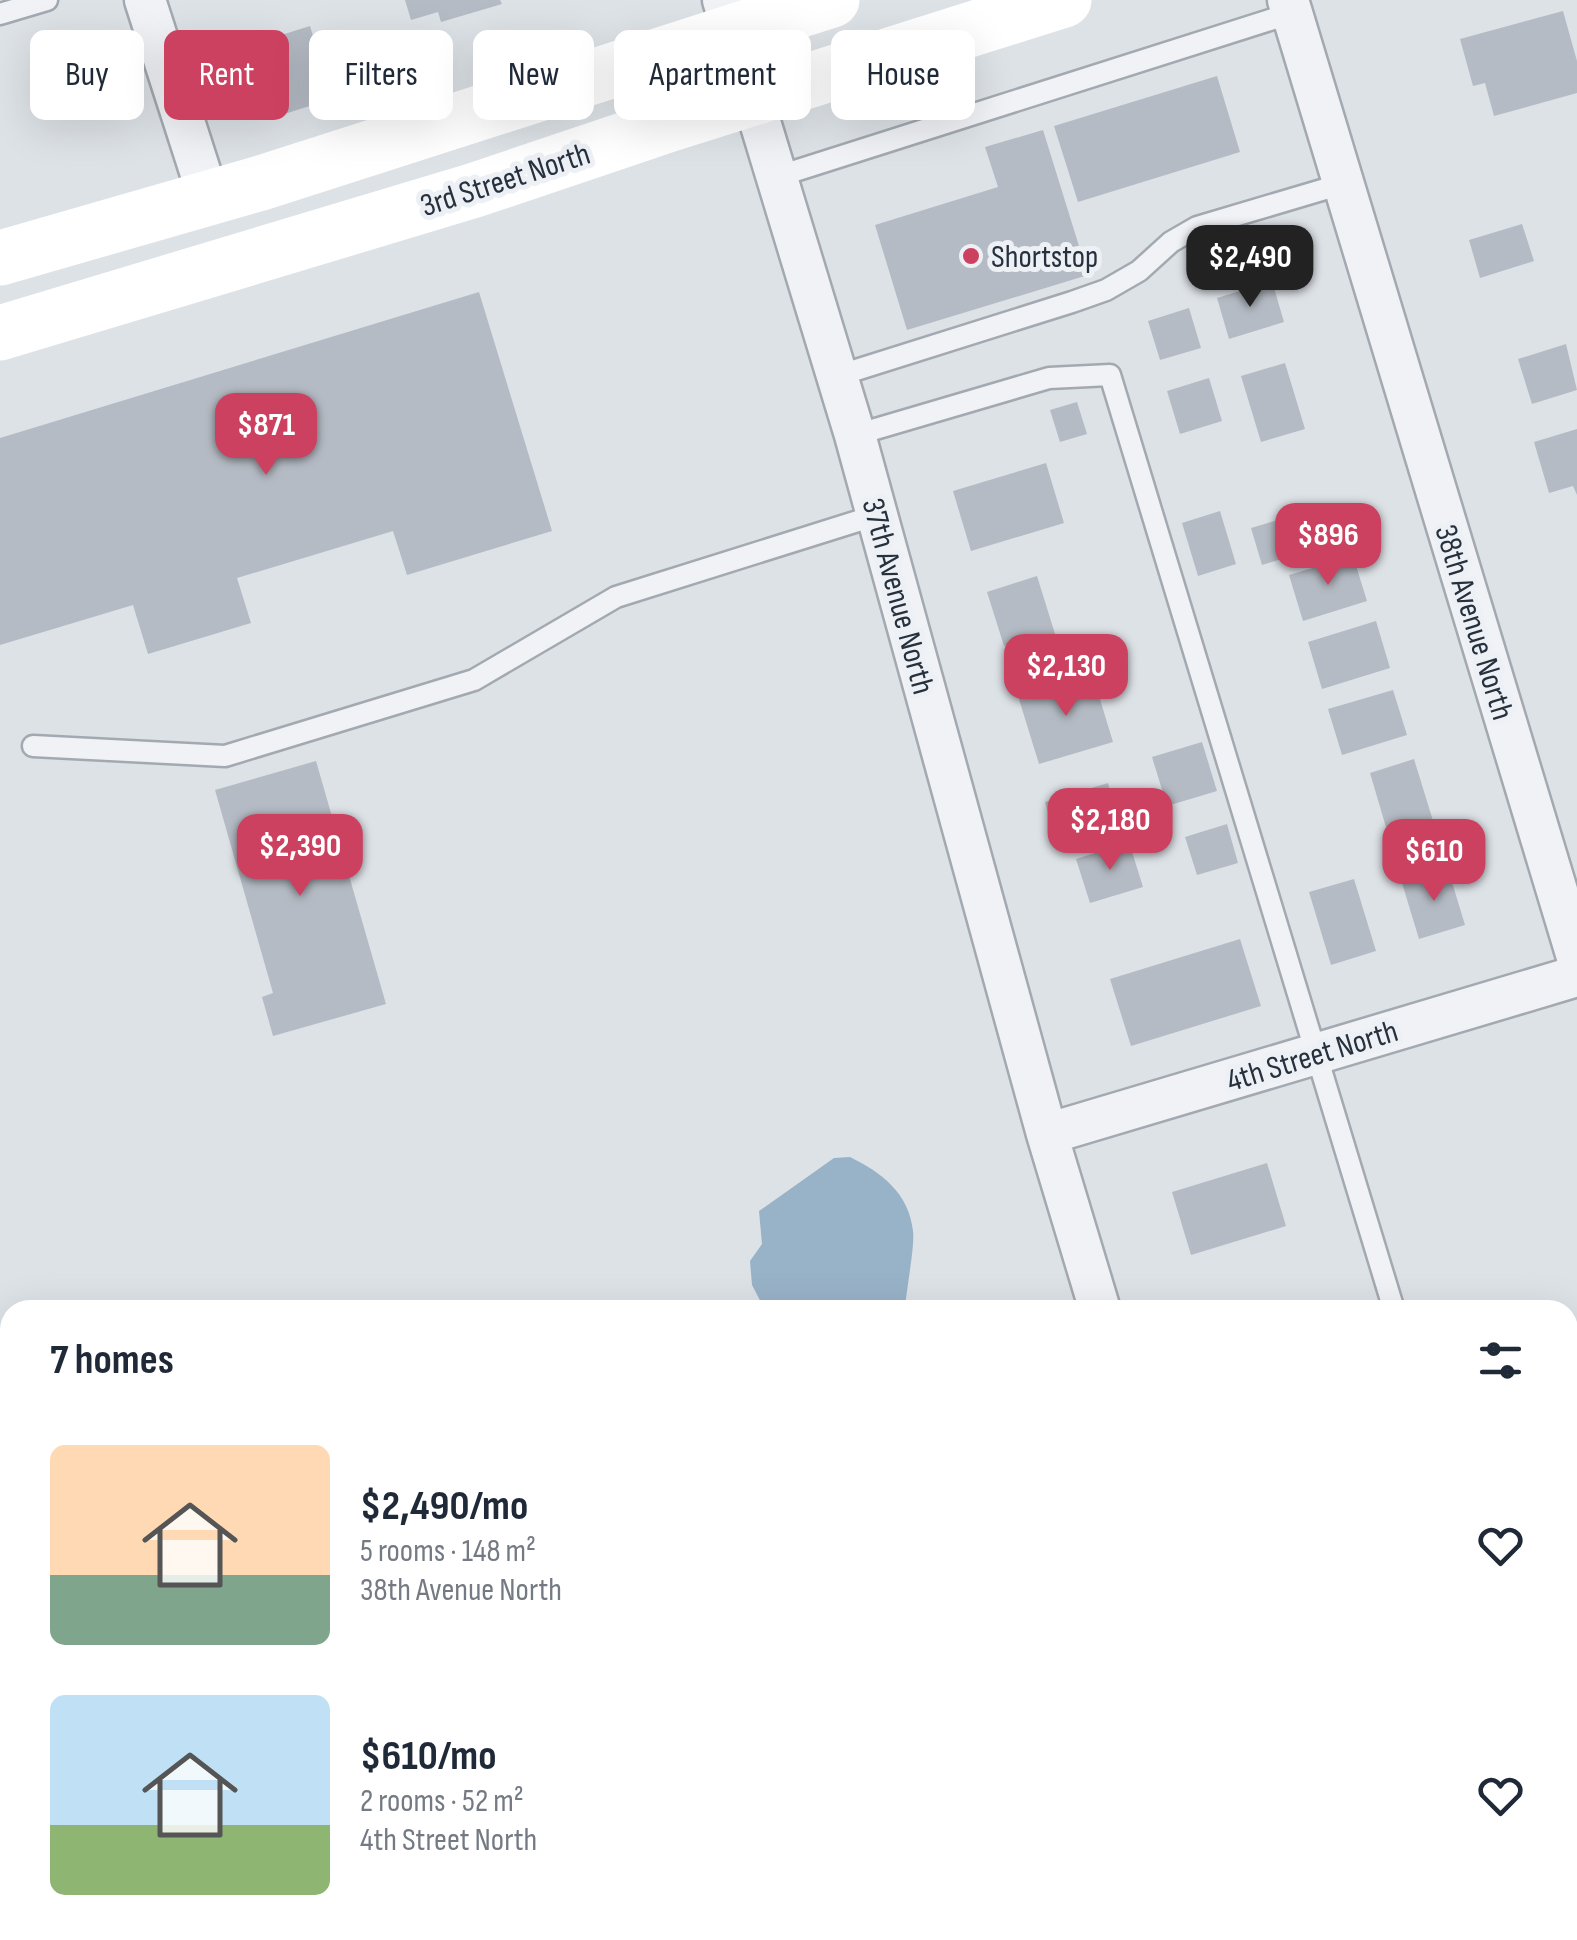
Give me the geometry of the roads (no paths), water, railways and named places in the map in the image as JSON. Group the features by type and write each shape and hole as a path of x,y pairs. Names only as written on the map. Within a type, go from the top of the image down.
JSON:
{"main road":[{"path":"0,258 209,199 727,16 832,0"},
{"name":"3rd Street North","path":"811,81 1064,0"},
{"name":"3rd Street North","path":"0,332 475,190 690,120"}],"street":[{"path":"145,0 209,199"},
{"name":"38th Avenue North","path":"1290,7 1577,957"},
{"name":"37th Avenue North","path":"758,120 855,435 1047,1134 1097,1300"},
{"name":"4th Street North","path":"1047,1134 1577,976"}],"lane":[{"path":"0,14 47,0"},
{"path":"776,177 1290,7"},
{"path":"837,376 1089,296 1139,271 1171,242 1196,227 1342,184"},
{"path":"855,435 1049,378 1110,375 1391,1300"},
{"path":"34,746 225,756 474,680 616,597 877,515"}],"water":[{"path":"850,1157 872,1170 892,1185 906,1206 913,1238 906,1300 760,1300 752,1285 750,1261 762,1244 759,1211 834,1158"}],"place":[{"name":"Shortstop","path":"971,256"}]}
